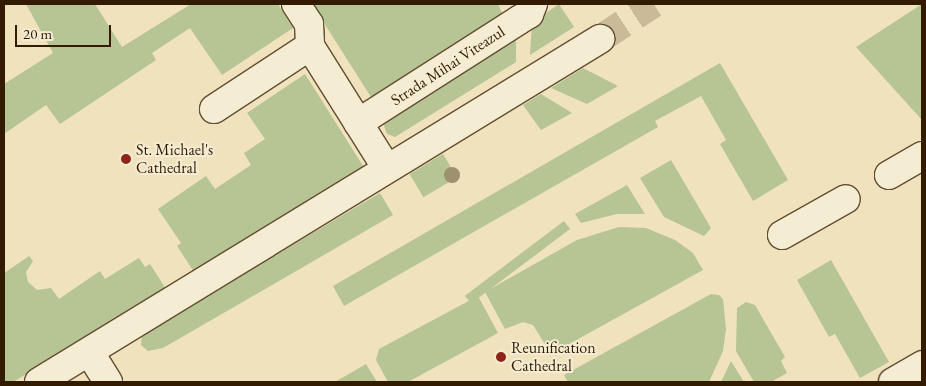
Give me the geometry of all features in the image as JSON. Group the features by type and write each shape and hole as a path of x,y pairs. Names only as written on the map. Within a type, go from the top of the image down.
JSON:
{"street":[{"path":"296,4 309,24 310,46 386,167"},
{"name":"Strada Mihai Viteazul","path":"358,123 529,14 533,4"},
{"path":"40,382 90,353 386,167 600,39"},
{"path":"214,109 310,46"},
{"path":"889,175 922,156"},
{"path":"782,235 846,199"},
{"path":"90,353 108,382"},
{"path":"893,382 922,365"}],"green space":[{"path":"26,4 95,4 122,47 191,4 278,4 293,28 222,75 190,28 152,53 156,60 60,124 46,105 4,134 4,84 53,53"},
{"path":"312,4 498,4 505,20 376,105"},
{"path":"559,4 574,27 530,55 532,23"},
{"path":"922,4 922,120 856,47"},
{"path":"516,34 516,62 395,137 387,134 383,123"},
{"path":"720,63 788,180 753,201 720,144 726,140 701,96 655,121 658,127 344,306 333,286"},
{"path":"583,68 618,86 587,104 551,88"},
{"path":"305,74 365,169 194,272 177,246 181,243 158,209 206,176 215,189 251,165 244,153 265,139 247,113"},
{"path":"541,94 572,113 541,130 523,105"},
{"path":"443,154 457,177 423,197 410,174"},
{"path":"671,160 711,228 704,236 664,217 640,178"},
{"path":"627,185 645,214 617,214 581,223 575,214"},
{"path":"380,193 393,215 163,348 148,351 141,345 142,334"},
{"path":"564,221 570,229 471,304 465,296"},
{"path":"619,227 646,228 675,240 693,253 703,270 551,354 533,325 523,322 505,329 485,292 577,240"},
{"path":"29,256 33,261 26,272 28,282 37,290 51,288 59,299 100,271 105,279 139,258 145,267 150,264 166,289 13,382 4,382 4,273"},
{"path":"831,260 889,362 860,378 835,334 829,337 797,280"},
{"path":"711,294 719,295 723,299 726,329 723,351 709,382 568,382 564,375"},
{"path":"478,296 498,333 408,382 388,382 376,360 379,349"},
{"path":"746,302 755,305 785,357 781,361 787,373 771,382 754,382 736,351 737,308"},
{"path":"731,361 744,382 721,382"},
{"path":"366,364 377,382 335,382"}],"tunnel":[{"path":"600,39 653,4"}],"place":[{"name":"St. Michael's Cathedral","path":"126,159"},
{"name":"Reunification Cathedral","path":"501,357"}]}
